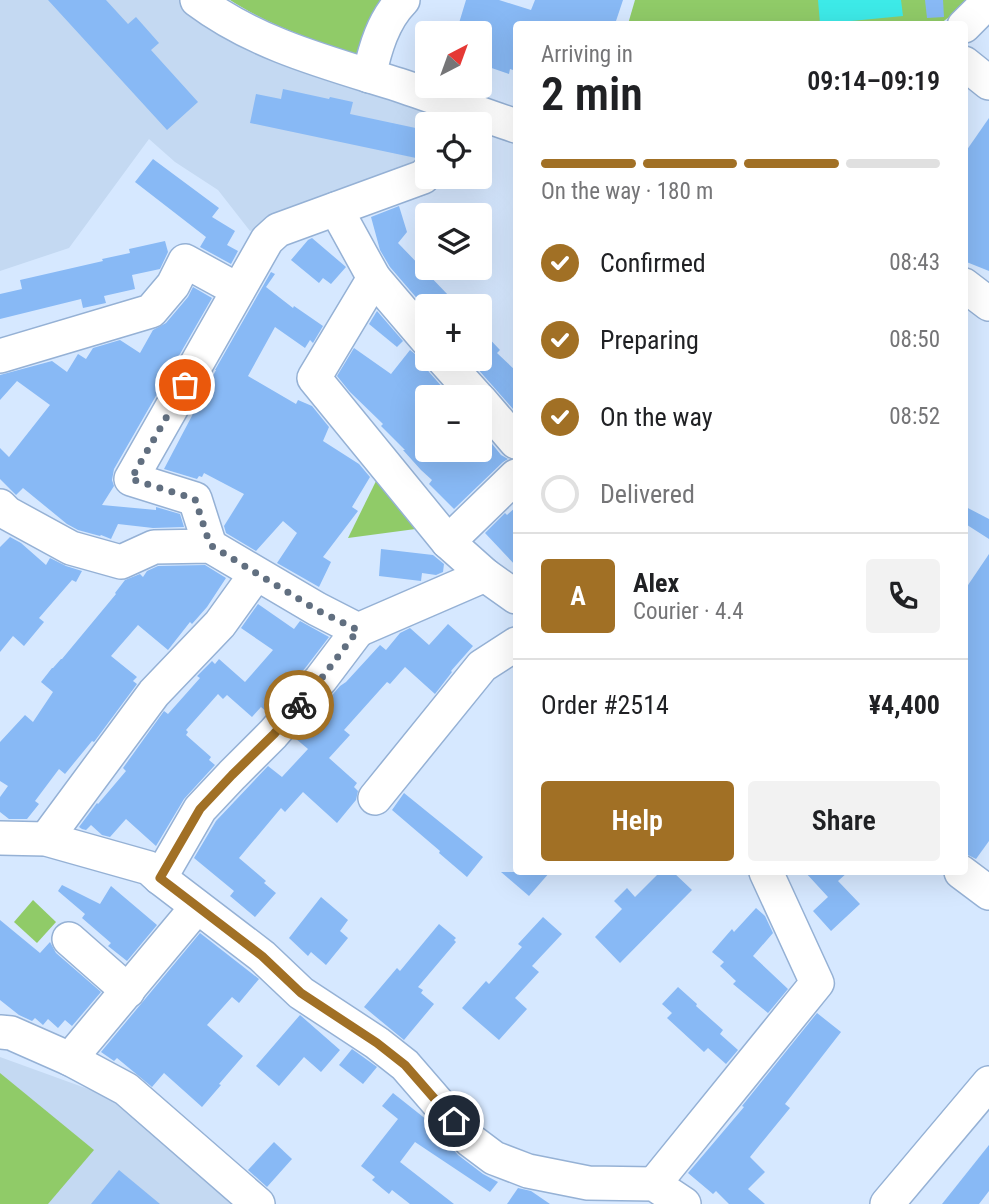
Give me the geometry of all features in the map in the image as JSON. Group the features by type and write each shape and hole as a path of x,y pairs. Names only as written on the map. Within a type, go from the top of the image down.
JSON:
{"street":[{"path":"197,0 254,36 369,76 448,112"},
{"path":"369,76 385,26 403,0"},
{"path":"968,22 989,1"},
{"path":"968,65 989,83"},
{"path":"492,122 513,125"},
{"path":"210,545 195,499 131,479 267,240 278,230 415,180"},
{"path":"336,209 374,278 415,326"},
{"path":"0,356 151,311 173,285 185,261 238,290"},
{"path":"374,278 314,378 449,542 485,575 513,595"},
{"path":"968,288 989,304"},
{"path":"454,371 466,385"},
{"path":"492,415 513,439"},
{"path":"449,542 513,479"},
{"path":"2,514 71,548 121,562 153,547 210,545 317,610 358,630"},
{"path":"46,839 154,693 220,624 256,573"},
{"path":"160,878 200,809 274,734 358,630 485,575"},
{"path":"375,798 482,666 513,646"},
{"path":"0,838 46,839 149,868 262,956 301,993 377,1043 405,1065 470,1140 494,1158 527,1171 588,1183 654,1184 684,1204"},
{"path":"654,1184 817,983 767,875"},
{"path":"70,1059 197,908"},
{"path":"69,939 128,991"},
{"path":"0,1032 11,1033 70,1059 126,1089 258,1204"},
{"path":"887,1204 989,1083"}],"shaded area":[{"path":"0,0 183,0 205,26 267,59 430,112 415,112 415,167 250,231 218,190 175,162 149,139 69,248 0,271"},
{"path":"230,0 395,0 365,54 351,53 289,30"},
{"path":"635,0 971,0 944,21 629,21"},
{"path":"818,0 901,0 903,16 820,21"},
{"path":"379,475 423,528 348,538"},
{"path":"33,900 56,922 37,943 14,922"},
{"path":"0,1057 113,1098 250,1204 0,1204"},
{"path":"0,1073 94,1150 48,1204 0,1204"}],"building":[{"path":"48,0 106,0 128,24 136,17 159,43 151,50 198,102 167,130"},
{"path":"466,0 499,0 531,10 535,0 623,0 616,21 513,21 513,70 510,69 509,74 492,68 492,21 460,21"},
{"path":"925,0 943,0 944,17 927,18"},
{"path":"283,89 329,99 330,97 353,102 350,114 415,128 415,158 250,123 256,94 281,99"},
{"path":"989,118 989,271 968,263 968,148"},
{"path":"153,159 219,208 212,217 235,231 227,245 238,251 231,264 200,247 206,237 135,182"},
{"path":"399,206 407,232 398,243 415,261 415,280 434,280 447,294 415,296 390,267 380,250 371,217"},
{"path":"312,238 346,267 331,284 323,278 319,283 291,260"},
{"path":"165,241 168,252 160,269 132,275 135,289 104,296 106,303 83,308 81,299 0,319 0,294 22,289 20,280 103,261 102,259 130,253 129,249"},
{"path":"271,272 275,274 266,287 323,326 313,343 310,340 305,348 275,327 248,376 296,404 298,400 312,406 329,427 323,441 359,464 370,477 352,507 358,511 323,557 331,562 319,587 277,563 297,533 283,521 256,551 226,533 224,526 244,494 204,473 197,479 164,469 215,370"},
{"path":"193,287 212,298 114,469 114,486 102,505 156,510 156,507 180,514 184,527 153,528 118,524 111,539 78,530 67,524 23,488 16,495 0,479 0,448 9,457 50,405 17,381 0,400 0,375 52,361 67,372 78,354 86,359 93,348 120,340 140,353 153,330 166,323"},
{"path":"377,311 403,341 397,347 369,324"},
{"path":"492,342 500,350 497,353 513,368 513,409 480,371 492,371"},
{"path":"354,348 391,374 410,350 415,354 415,371 428,371 440,385 415,385 415,462 492,462 492,444 508,459 454,509 429,484 432,480 421,470 381,426 383,424 337,376"},
{"path":"968,508 989,519 989,539 968,526"},
{"path":"513,510 513,563 485,533 505,513 507,515"},
{"path":"10,537 46,565 50,558 82,571 76,582 72,580 39,618 44,622 24,646 13,636 0,652 0,547"},
{"path":"381,549 433,555 444,564 443,572 436,575 422,573 421,581 379,576"},
{"path":"989,554 989,841 976,859 968,855 968,585"},
{"path":"205,565 226,578 207,607 192,624 190,622 168,650 138,625 111,656 137,677 133,681 137,684 94,742 92,741 65,774 59,769 35,801 39,804 27,819 9,819 0,812 0,797 8,786 0,781 0,742 25,715 33,722 53,692 41,682 125,580 140,574 143,577 147,571 158,566"},
{"path":"258,604 294,629 300,621 329,637 267,712 261,707 252,717 227,695 223,699 218,694 186,730 186,735 211,757 209,760 215,765 184,799 156,846 126,819 110,837 102,835 91,825 86,830 79,827 126,771 123,768 164,711 168,714 212,661 215,664 219,659 245,682 273,650 241,628"},
{"path":"448,624 473,646 435,694 405,667 390,684 387,682 344,730 350,735 329,758 357,783 354,787 358,791 356,800 337,823 303,792 285,812 281,808 239,858 276,893 255,917 230,896 234,891 194,858 216,821 268,766 282,777 308,749 295,738 380,645 386,650 400,633 410,628 429,645"},
{"path":"404,793 483,857 467,877 392,810"},
{"path":"501,872 513,872 513,875 547,875 529,896"},
{"path":"657,875 676,875 692,890 620,963 595,937 622,909 614,901 627,888 635,897"},
{"path":"808,875 845,875 838,881 860,904 831,931 813,911 828,897"},
{"path":"62,885 100,904 111,886 157,925 127,961 108,946 111,943 82,918 85,914 58,891"},
{"path":"321,897 348,920 340,931 348,938 326,965 311,952 308,956 289,938"},
{"path":"756,908 765,916 773,933 753,956 788,989 768,1013 733,984 736,981 720,966 724,962 712,952 732,929 734,932"},
{"path":"543,917 562,934 532,966 539,972 515,998 527,1009 499,1040 462,1008 486,981 489,984 522,947 518,944"},
{"path":"0,920 40,953 50,942 56,953 101,992 72,1026 65,1020 58,1028 48,1019 43,1025 35,1018 32,1021 19,1015 0,1000"},
{"path":"439,924 456,938 456,942 418,987 434,1004 404,1040 364,1007 397,968 400,971"},
{"path":"200,933 259,979 239,1003 232,997 207,1025 243,1056 202,1107 164,1073 152,1087 117,1058 114,1061 101,1052"},
{"path":"678,987 723,1030 720,1034 738,1050 726,1064 708,1048 704,1052 667,1018 672,1013 662,1004"},
{"path":"817,1013 841,1032 785,1104 790,1108 750,1157 765,1172 748,1189 765,1204 729,1204 716,1191 713,1194 688,1173 744,1107 742,1106"},
{"path":"300,1015 340,1050 321,1072 304,1057 279,1086 256,1066"},
{"path":"352,1049 377,1067 363,1084 339,1065"},
{"path":"393,1093 427,1120 458,1155 498,1182 490,1192 415,1142 400,1162 454,1204 410,1204 392,1190 389,1194 372,1180 375,1177 361,1166 398,1119 382,1106"},
{"path":"274,1142 292,1159 267,1187 248,1170"},
{"path":"989,1145 989,1191 979,1204 942,1204"},
{"path":"119,1170 160,1204 91,1204"},
{"path":"518,1188 531,1191 550,1204 507,1204"}],"way so far":[{"path":"185,385 131,479 195,499 210,545 317,610 358,630 299,705"}],"route":[{"path":"299,705 200,809 160,878 262,956 301,993 377,1043 405,1065 454,1121"}]}
